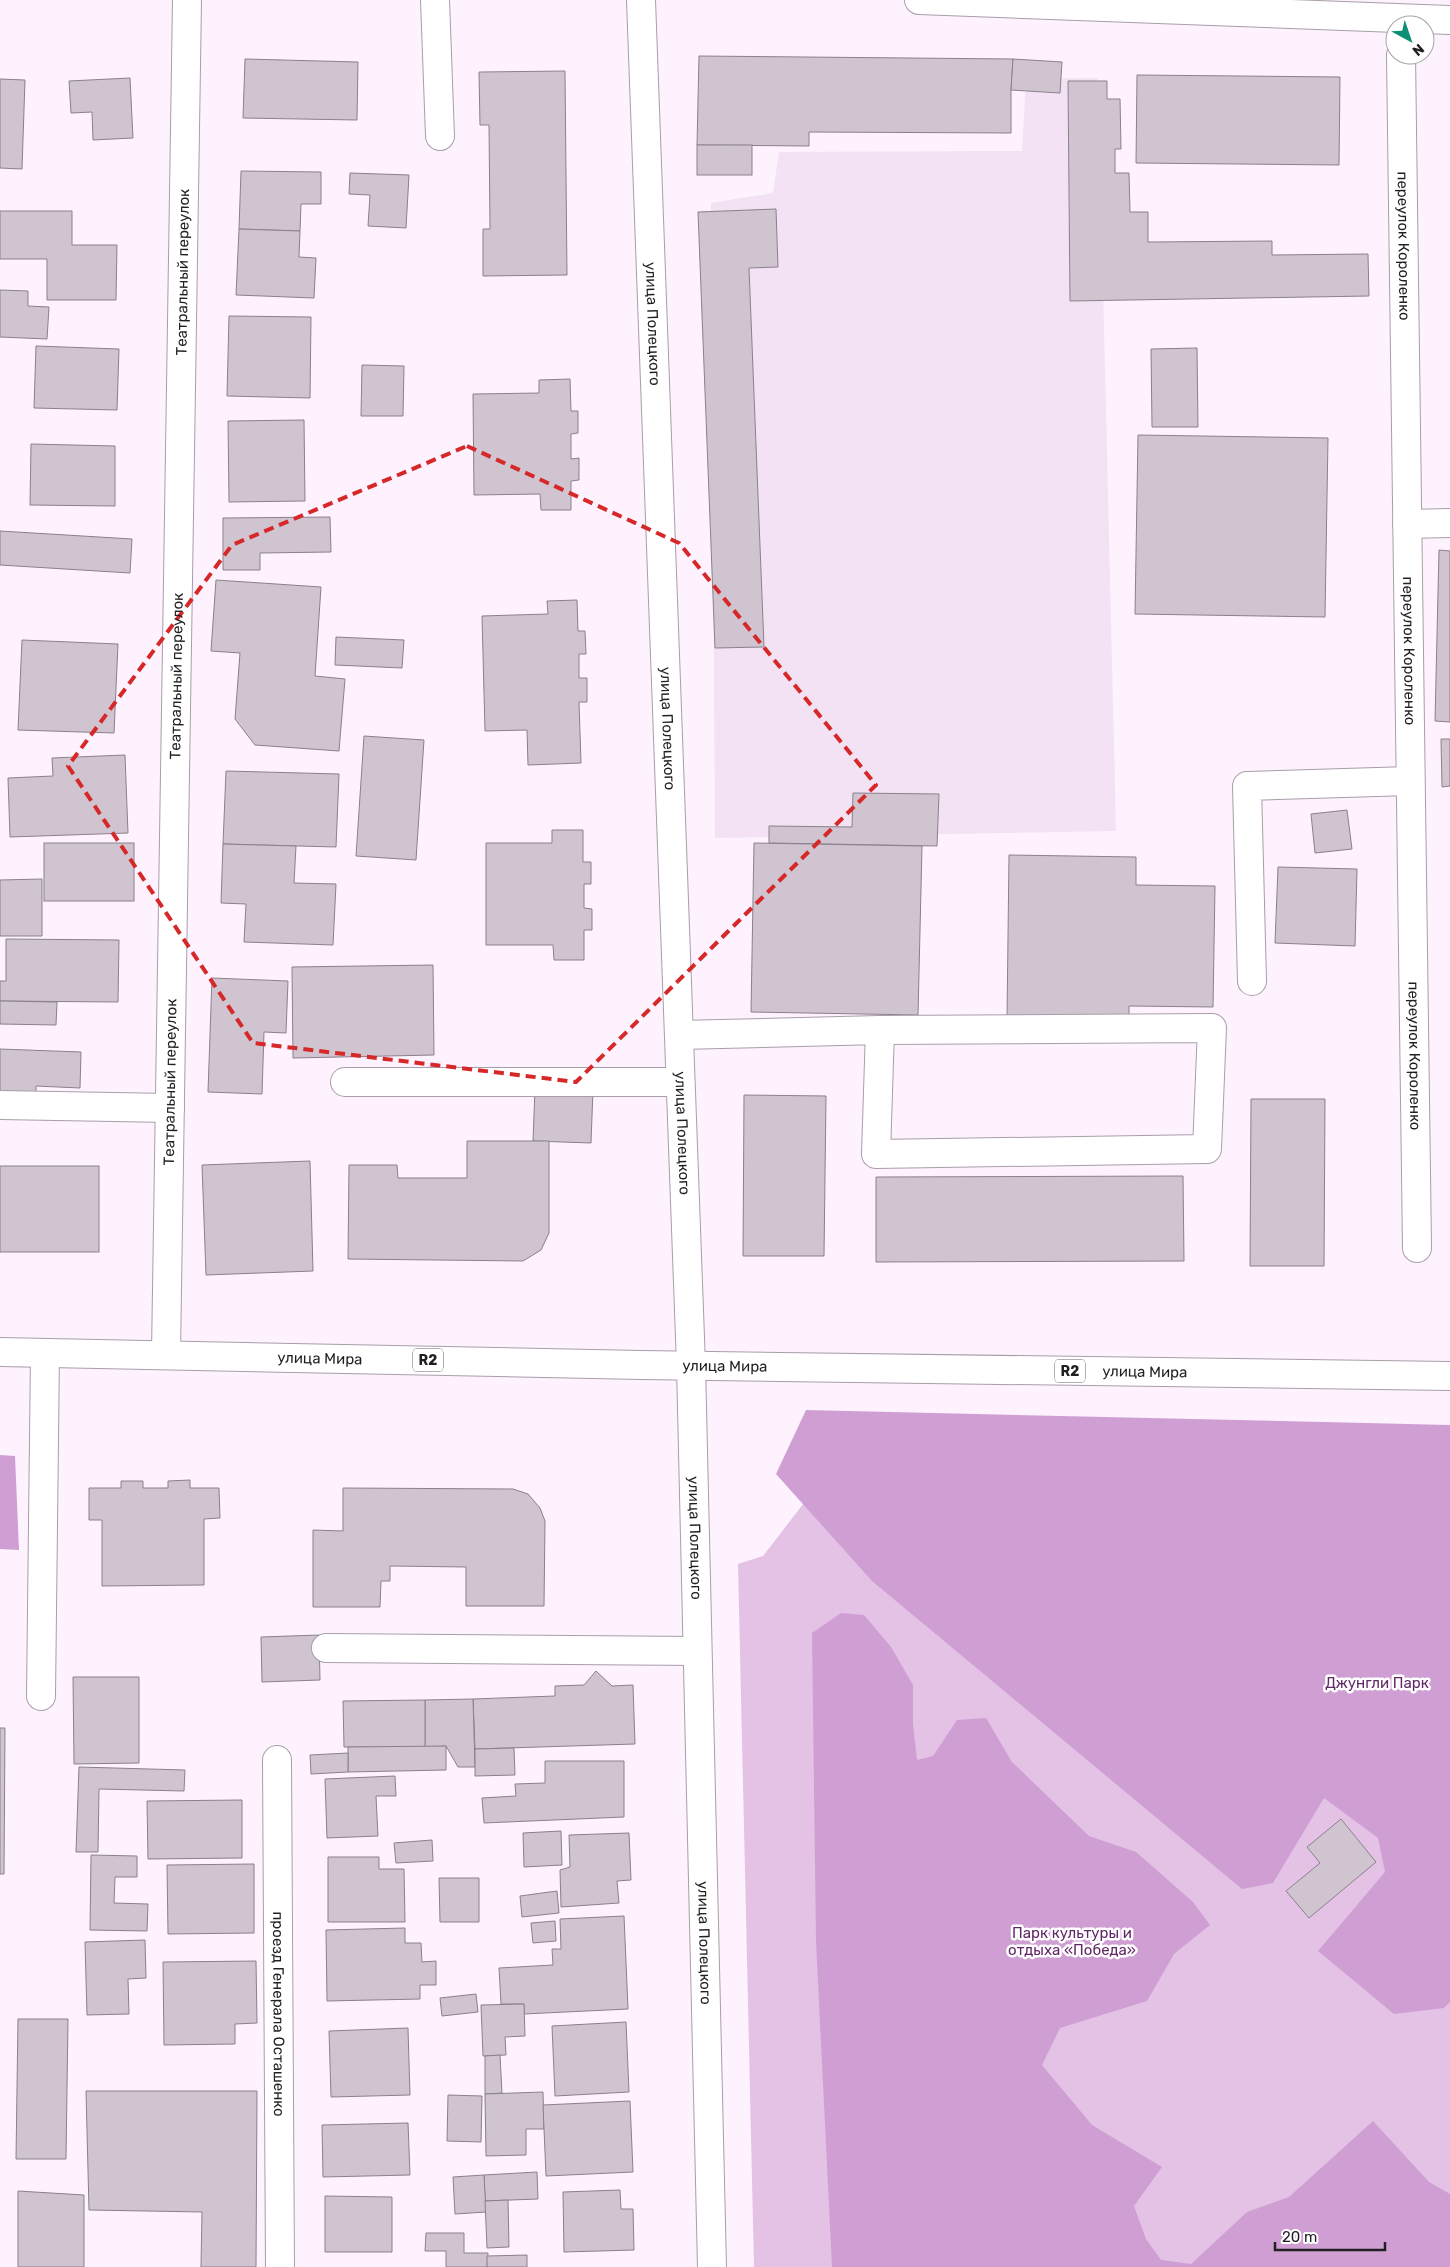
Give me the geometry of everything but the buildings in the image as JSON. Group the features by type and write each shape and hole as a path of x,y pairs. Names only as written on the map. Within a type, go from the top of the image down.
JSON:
{"street":[{"name":"Театральный переулок","path":"166,1354 188,0"},
{"path":"436,0 440,136"},
{"name":"улица Полецкого","path":"641,0 691,1365 712,2267"},
{"path":"919,0 1385,21"},
{"path":"1435,21 1450,20"},
{"name":"переулок Короленко","path":"1401,65 1416,1248"},
{"path":"1408,524 1450,523"},
{"path":"1252,982 1247,786 1410,781"},
{"path":"679,1035 880,1030 1212,1028 1207,1149 876,1154 880,1030"},
{"path":"345,1082 680,1082"},
{"path":"0,1105 170,1108"},
{"name":"улица Мира","path":"0,1352 691,1365 1450,1376"},
{"path":"41,1696 45,1352"},
{"path":"326,1648 697,1651"},
{"name":"проезд Генерала Осташенко","path":"277,1760 280,2267"}],"highlighted area":[{"path":"467,446 679,543 876,785 576,1082 253,1043 68,766 232,545"}],"shaded area":[{"path":"1098,78 1116,831 715,838 711,203 773,193 779,152 1022,151 1026,79"}],"green space":[{"name":"Джунгли Парк","path":"806,1410 1450,1425 1450,2002 1444,2008 1394,2014 1318,1951 1385,1872 1378,1838 1324,1798 1273,1883 1242,1889 872,1581 776,1474"},
{"path":"0,1455 15,1456 19,1550 0,1549"},
{"name":"Парк культуры и отдыха «Победа»","path":"1450,1482 1450,2267 754,2267 738,1564 763,1556 807,1499"},
{"path":"841,1613 864,1615 891,1647 913,1685 913,1724 917,1760 933,1756 957,1720 986,1718 1012,1762 1089,1836 1136,1852 1193,1902 1210,1925 1174,1954 1147,2001 1060,2028 1042,2065 1092,2125 1162,2167 1134,2206 1146,2239 1161,2260 1191,2264 1247,2212 1289,2197 1373,2121 1429,2182 1450,2194 1450,2267 832,2267 816,1941 812,1633"}]}
